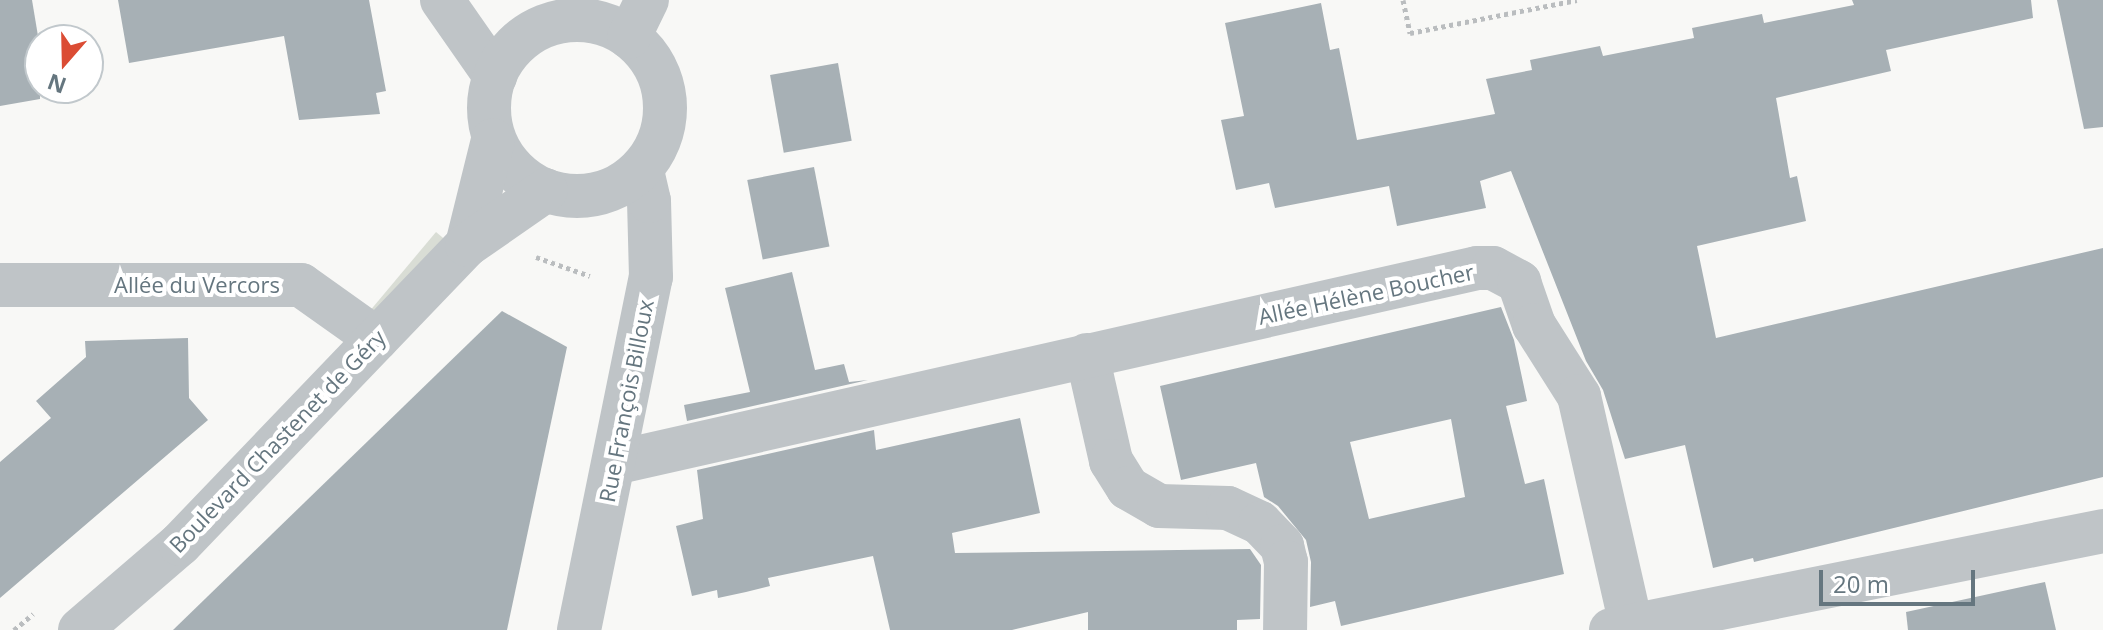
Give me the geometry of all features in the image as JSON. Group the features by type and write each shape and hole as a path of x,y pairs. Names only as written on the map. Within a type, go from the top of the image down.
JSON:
{"street":[{"path":"442,0 495,76"},
{"path":"638,18 650,58 663,85 666,116 659,144 642,170 620,186 593,196 565,196 546,190 521,174 493,140 489,101 495,76 516,45 534,31 552,24 579,20 605,24 638,18"},
{"name":"Boulevard Chastenet de Géry","path":"467,245 493,140"},
{"name":"Rue François Billoux","path":"579,630 651,277 649,201 642,170"},
{"name":"Boulevard Chastenet de Géry","path":"80,630 180,544 467,245 546,190"},
{"name":"Allée Hélène Boucher","path":"614,463 1477,268 1508,274 1519,282 1534,325 1579,396 1621,628"},
{"name":"Allée du Vercors","path":"0,285 301,285 377,339"},
{"path":"1087,355 1111,461 1128,488 1159,506 1228,508 1260,523 1282,546 1286,562 1285,630"},
{"path":"1621,628 2103,531"}],"path":[{"path":"1403,0 1410,33 1577,0"}],"shaded area":[{"path":"436,232 449,243 382,323 369,312"}],"building":[{"path":"0,0 32,0 36,24 24,24 24,102 0,106"},
{"path":"118,0 369,0 386,91 376,93 380,114 299,120 284,36 129,63"},
{"path":"1852,0 2031,0 2033,18 1886,50 1891,71 1776,98 1790,178 1797,176 1806,221 1697,246 1716,338 2103,248 2103,477 1754,562 1753,558 1713,568 1685,445 1625,459 1603,390 1586,361 1511,171 1480,181 1486,208 1397,226 1389,186 1275,208 1269,183 1236,190 1221,120 1244,116 1225,23 1321,3 1330,50 1339,48 1357,140 1495,114 1486,79 1532,70 1530,60 1600,46 1603,56 1694,38 1692,28 1762,14 1764,23 1854,5"},
{"path":"2057,0 2103,0 2103,127 2084,129"},
{"path":"838,63 852,141 784,153 770,75"},
{"path":"814,167 829,247 763,259 747,180"},
{"path":"792,272 815,370 844,364 849,382 868,380 687,421 684,405 750,392 725,288"},
{"path":"1501,307 1514,340 1527,401 1506,406 1525,484 1544,479 1564,574 1341,626 1335,601 1310,607 1311,562 1306,540 1278,506 1264,497 1256,463 1181,480 1160,386","holes":["1451,419 1465,497 1369,519 1350,442"]},
{"path":"502,311 567,347 507,630 173,630"},
{"path":"188,338 189,398 208,420 0,598 0,462 51,418 36,401 86,357 85,341"},
{"path":"1020,418 1040,513 952,533 955,553 1250,549 1261,565 1260,619 1237,620 1237,630 1088,630 1088,612 1012,630 890,630 873,556 768,578 770,586 746,592 718,598 717,590 692,596 676,526 703,519 697,470 874,430 876,450"},
{"path":"2045,582 2056,630 1908,630 1906,612"}]}
